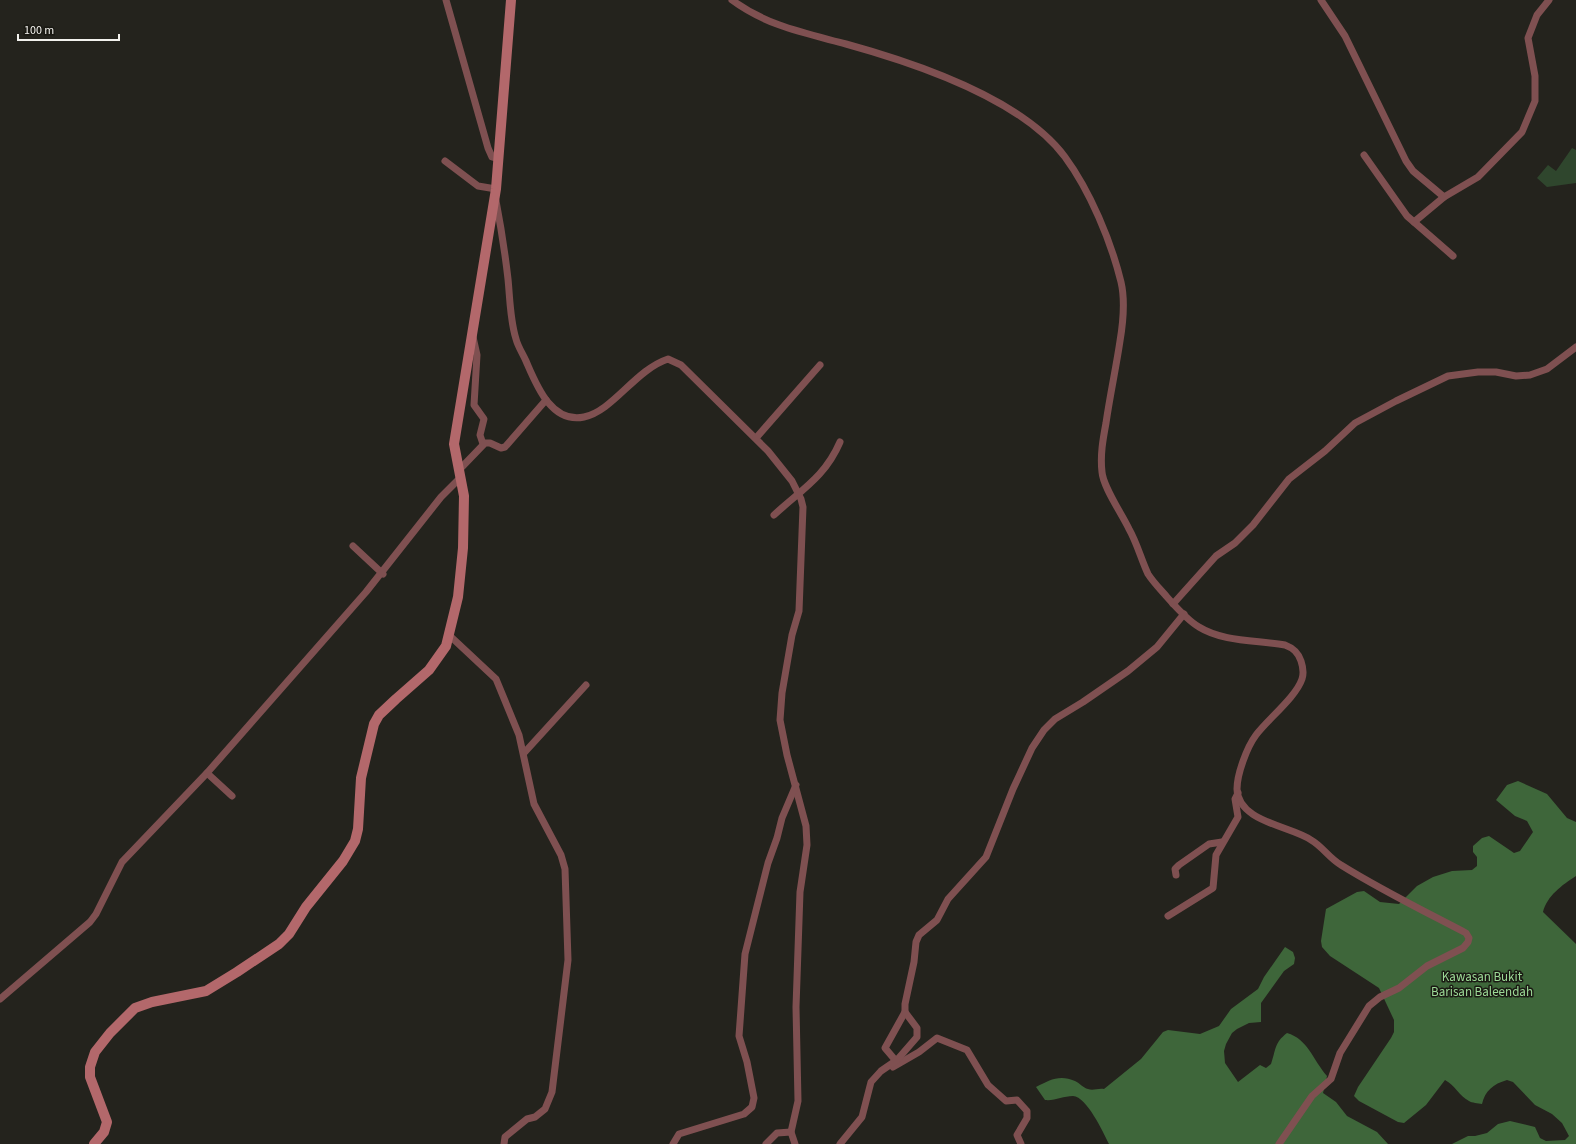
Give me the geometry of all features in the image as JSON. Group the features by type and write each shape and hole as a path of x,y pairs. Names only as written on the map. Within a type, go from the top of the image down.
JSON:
{"street":[{"path":"446,0 488,148 492,157 499,159"},
{"path":"94,1144 104,1132 107,1122 90,1077 90,1067 94,1052 110,1033 136,1008 152,1002 206,991 279,944 289,934 306,907 343,862 355,841 358,829 361,778 369,735 374,724 385,710 438,660 446,646 458,597 463,548 464,496 454,444 473,335 495,191 499,159 511,0"},
{"path":"732,0 761,19 781,27 914,64 945,77 1030,121 1065,157 1084,189 1102,227 1121,284 1122,316 1120,339 1102,450 1102,474 1107,488 1132,533 1149,576 1173,604 1197,626 1208,632 1228,637 1285,645 1294,648 1299,656 1303,668 1302,679 1292,695 1255,736 1247,750 1237,790 1247,810 1257,816 1311,839 1330,858 1341,865 1466,933 1469,938 1468,942 1463,948 1427,966 1399,988 1380,997 1369,1006 1340,1053 1332,1079 1312,1096 1279,1144"},
{"path":"1321,0 1345,36 1406,161 1413,171 1444,197"},
{"path":"1414,222 1444,197 1478,177 1522,132 1534,101 1535,76 1528,38 1538,15 1548,0"},
{"path":"1364,155 1407,216 1453,256"},
{"path":"445,161 478,186 495,191"},
{"path":"495,191 516,339 538,389 546,400 564,415 573,418 591,415 608,403 639,375 661,361 668,359 681,365 756,438 792,481 798,492 803,508 804,520 801,598 782,693 780,720 806,821 807,845 800,892 797,982 798,1101 791,1132 795,1144"},
{"path":"473,335 477,355 474,405 484,419 480,435 483,444"},
{"path":"1173,604 1216,556 1235,542 1253,525 1290,479 1325,451 1355,423 1448,376 1478,372 1496,372 1516,376 1530,375 1547,369 1576,347"},
{"path":"756,438 820,365"},
{"path":"0,999 90,922 96,914 122,862 207,773 383,574 483,444 487,442 499,448 503,448 546,400"},
{"path":"774,515 798,492 821,474 833,458 840,442"},
{"path":"353,546 383,574"},
{"path":"840,1144 862,1117 869,1085 881,1071 896,1061 918,1035 917,1028 906,1012 905,1004 914,962 916,942 919,935 937,920 948,899 986,858 1032,748 1044,730 1055,719 1122,675 1157,648 1184,614"},
{"path":"449,636 496,679 519,735 534,804 561,855 564,869 568,960 552,1092 545,1109 513,1129 505,1137 504,1144"},
{"path":"524,753 586,685"},
{"path":"207,773 232,796"},
{"path":"674,1144 679,1134 744,1114 750,1111 753,1104 750,1073 739,1036 745,954 768,863 777,838 782,816 796,785"},
{"path":"1168,916 1213,888 1216,855 1222,842 1238,817 1235,798 1238,792"},
{"path":"1176,875 1175,869 1179,865 1209,844 1222,842"},
{"path":"896,1061 885,1048 906,1012"},
{"path":"869,1085 939,1038 966,1049 991,1088 1005,1101 1017,1100 1027,1111 1027,1118 1017,1135 1021,1144"},
{"path":"766,1144 777,1133 791,1132"}],"green space":[{"path":"1572,148 1576,150 1576,183 1547,187 1537,178 1548,165 1556,171"},
{"name":"Kawasan Bukit Barisan Baleendah","path":"1518,781 1547,794 1567,818 1576,822 1576,876 1560,887 1548,901 1543,912 1576,944 1576,1144 1452,1144 1468,1136 1487,1133 1498,1124 1510,1121 1535,1127 1540,1138 1546,1141 1565,1140 1569,1136 1562,1123 1552,1114 1535,1105 1513,1082 1507,1080 1490,1089 1485,1095 1482,1104 1466,1099 1445,1080 1426,1105 1404,1123 1398,1122 1359,1101 1354,1096 1358,1087 1391,1038 1394,1032 1394,1020 1379,988 1330,956 1322,947 1321,941 1326,909 1357,892 1364,891 1380,902 1399,904 1417,886 1433,877 1452,871 1472,870 1477,866 1477,857 1473,852 1473,846 1482,838 1489,836 1514,853 1520,851 1533,832 1527,821 1515,816 1496,800 1507,785"},
{"path":"1285,947 1293,952 1295,958 1294,964 1284,971 1261,1003 1261,1022 1249,1023 1232,1033 1224,1051 1225,1063 1238,1082 1260,1065 1266,1068 1271,1064 1276,1047 1280,1040 1287,1033 1294,1036 1310,1051 1327,1076 1323,1093 1336,1102 1347,1116 1377,1132 1388,1144 1109,1144 1094,1116 1084,1102 1073,1096 1045,1100 1036,1087 1050,1080 1064,1078 1075,1081 1090,1090 1104,1089 1141,1059 1163,1032 1168,1030 1200,1034 1219,1026 1231,1009 1258,989 1264,977"}]}
